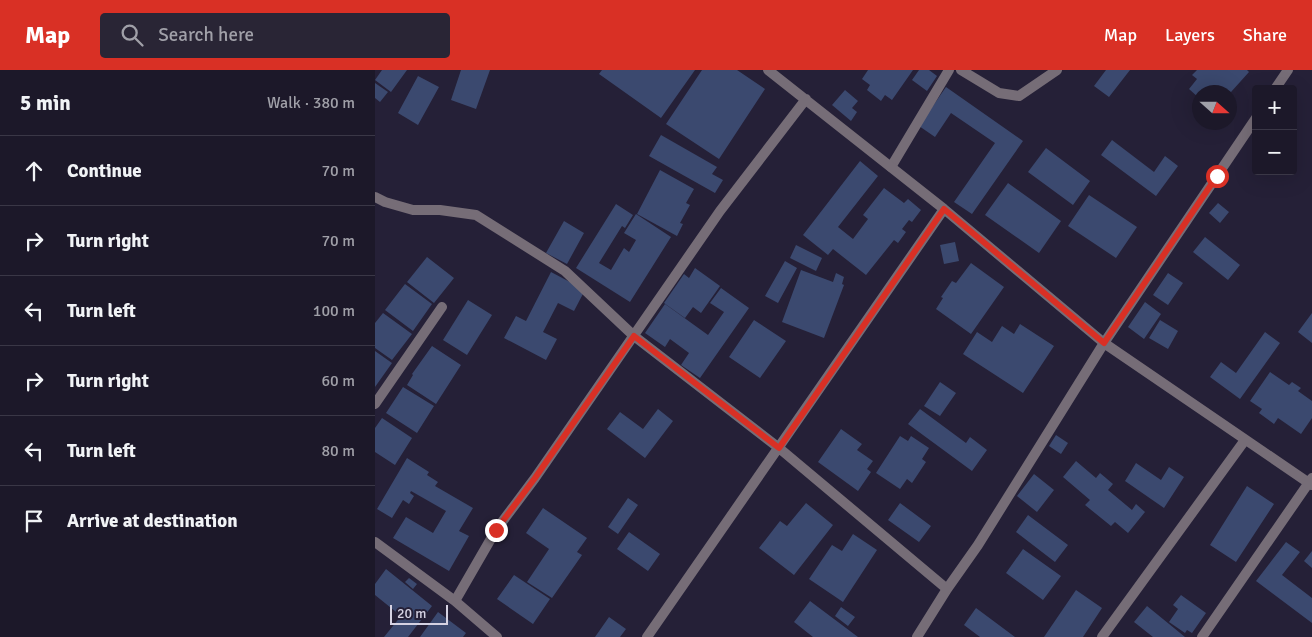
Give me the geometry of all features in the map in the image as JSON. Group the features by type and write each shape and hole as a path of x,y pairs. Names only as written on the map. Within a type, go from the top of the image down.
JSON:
{"street":[{"path":"768,70 944,209 1104,343 1245,440 1311,482 1202,637"},
{"path":"891,167 949,70"},
{"path":"961,70 999,93 1019,96 1057,70"},
{"path":"1278,85 1287,70"},
{"path":"455,601 496,530 540,470 720,211 805,99"},
{"path":"917,637 947,589 978,545 1104,343 1252,124"},
{"path":"375,197 413,210 440,210 476,215 565,271 634,336 779,448 947,589"},
{"path":"647,637 944,209"},
{"path":"375,404 442,307"},
{"path":"1102,637 1245,440"},
{"path":"375,542 455,601 497,637"}],"building":[{"path":"382,70 407,70 391,92 375,80"},
{"path":"461,70 490,70 476,109 451,100"},
{"path":"602,70 695,70 661,118 599,74"},
{"path":"702,70 737,70 765,89 719,159 666,124"},
{"path":"868,70 913,70 892,100 885,95 881,101 867,90 870,85 862,79"},
{"path":"919,70 929,70 937,76 927,91 912,80"},
{"path":"1106,70 1130,70 1109,97 1094,86"},
{"path":"1197,70 1247,70 1249,72 1237,85 1192,85 1197,79 1192,75"},
{"path":"418,76 439,87 418,125 398,113"},
{"path":"375,83 388,92 380,102 375,98"},
{"path":"946,87 1023,141 972,214 954,202 995,143 951,113 935,137 919,126"},
{"path":"845,90 858,101 852,108 857,112 851,121 832,105"},
{"path":"661,135 717,167 712,174 723,180 715,193 649,156"},
{"path":"1112,140 1154,172 1165,156 1178,166 1156,196 1101,155"},
{"path":"1046,148 1090,181 1073,205 1028,172"},
{"path":"860,161 878,176 838,227 853,239 868,219 863,215 884,188 904,203 908,199 921,210 912,222 909,220 902,229 906,232 898,243 894,240 866,275 833,249 828,255 803,235"},
{"path":"660,170 694,189 686,203 690,205 680,223 683,224 677,236 637,214"},
{"path":"1008,183 1061,221 1039,253 985,215"},
{"path":"1089,195 1137,227 1116,258 1068,226"},
{"path":"1218,203 1229,212 1220,223 1209,213"},
{"path":"616,204 633,215 625,228 622,226 599,263 611,270 624,248 629,252 636,240 624,233 636,214 671,237 630,302 576,268"},
{"path":"564,221 584,233 567,264 546,253"},
{"path":"1205,237 1240,265 1228,280 1193,252"},
{"path":"955,242 959,261 944,264 940,245"},
{"path":"796,245 822,258 816,271 790,258"},
{"path":"427,257 454,278 434,303 407,282"},
{"path":"785,261 797,268 778,303 765,296"},
{"path":"971,263 1004,287 971,334 936,309 943,298 941,297 952,281 956,283"},
{"path":"695,268 720,286 701,313 693,307 685,318 664,303 684,274 689,278"},
{"path":"801,270 833,282 836,273 844,277 842,284 844,285 824,338 782,322"},
{"path":"551,272 585,290 574,311 558,303 543,332 557,339 546,360 504,338 516,316 526,321"},
{"path":"1168,273 1183,283 1168,305 1153,295"},
{"path":"405,284 432,304 413,331 385,310"},
{"path":"721,288 749,308 700,378 681,365 689,353 670,339 665,347 645,333 665,304 708,335 724,312 710,303"},
{"path":"468,300 492,315 467,355 443,340"},
{"path":"1145,302 1161,314 1144,339 1128,327"},
{"path":"383,313 412,334 392,360 375,348 375,323"},
{"path":"1312,313 1312,343 1298,332"},
{"path":"754,320 786,341 760,378 729,357"},
{"path":"1160,320 1178,331 1168,349 1149,338"},
{"path":"1020,324 1054,346 1023,393 963,354 977,332 992,342 1002,326 1014,334"},
{"path":"1265,332 1280,343 1240,399 1210,377 1221,362 1236,373"},
{"path":"432,346 461,365 436,404 407,385 412,374"},
{"path":"375,351 392,363 375,387"},
{"path":"1270,372 1289,385 1292,382 1301,388 1298,391 1312,401 1312,418 1301,434 1278,418 1274,424 1259,413 1262,409 1250,401"},
{"path":"940,382 956,393 940,416 924,406"},
{"path":"403,387 434,406 417,433 386,413"},
{"path":"658,409 673,421 645,458 607,429 620,412 643,429"},
{"path":"920,409 966,443 970,437 987,450 972,471 908,424"},
{"path":"382,418 412,438 395,465 375,452 375,428"},
{"path":"841,429 862,444 857,450 873,461 867,469 871,472 858,491 818,462"},
{"path":"1056,435 1068,443 1061,454 1049,446"},
{"path":"900,436 908,441 911,436 929,448 922,459 926,462 912,483 907,479 900,489 876,473"},
{"path":"407,458 429,472 427,475 438,482 435,486 473,508 459,531 469,536 449,571 393,538 406,517 433,533 446,511 411,491 410,493 414,496 409,504 403,500 392,518 377,509"},
{"path":"1076,461 1096,478 1100,473 1113,484 1108,490 1132,510 1136,504 1145,512 1128,533 1115,522 1111,526 1085,505 1090,500 1063,477"},
{"path":"1136,463 1161,480 1169,467 1184,477 1164,508 1125,481"},
{"path":"1034,474 1054,490 1037,512 1017,496"},
{"path":"1247,486 1274,504 1236,562 1210,545"},
{"path":"628,498 638,505 618,534 608,527"},
{"path":"806,503 833,525 794,575 759,548 780,521 787,526"},
{"path":"900,503 931,526 919,542 888,520"},
{"path":"543,508 587,538 577,552 582,555 552,598 527,582 549,549 526,533"},
{"path":"1028,515 1068,545 1055,562 1016,532"},
{"path":"629,532 660,554 648,571 617,549"},
{"path":"853,534 877,550 843,602 809,579 832,545 842,551"},
{"path":"1286,542 1300,552 1282,575 1312,598 1312,623 1256,581"},
{"path":"1023,549 1061,576 1043,600 1006,573"},
{"path":"1312,551 1312,568 1304,561"},
{"path":"386,569 432,606 408,637 384,637 401,616 375,595 375,584"},
{"path":"514,575 550,599 533,624 497,599"},
{"path":"409,578 417,584 413,589 405,582"},
{"path":"1076,590 1102,608 1083,637 1044,637"},
{"path":"1181,595 1206,613 1192,633 1187,630 1185,633 1169,622 1178,609 1173,605"},
{"path":"810,601 858,637 813,637 794,622"},
{"path":"1147,606 1185,637 1153,637 1134,622"},
{"path":"841,607 855,617 848,626 835,616"},
{"path":"976,608 1015,637 980,637 964,625"},
{"path":"438,612 466,633 463,637 420,637"},
{"path":"609,617 626,629 620,637 595,637"}],"route":[{"path":"496,530 535,478 634,336 779,448 944,209 1104,343 1217,176"}]}
